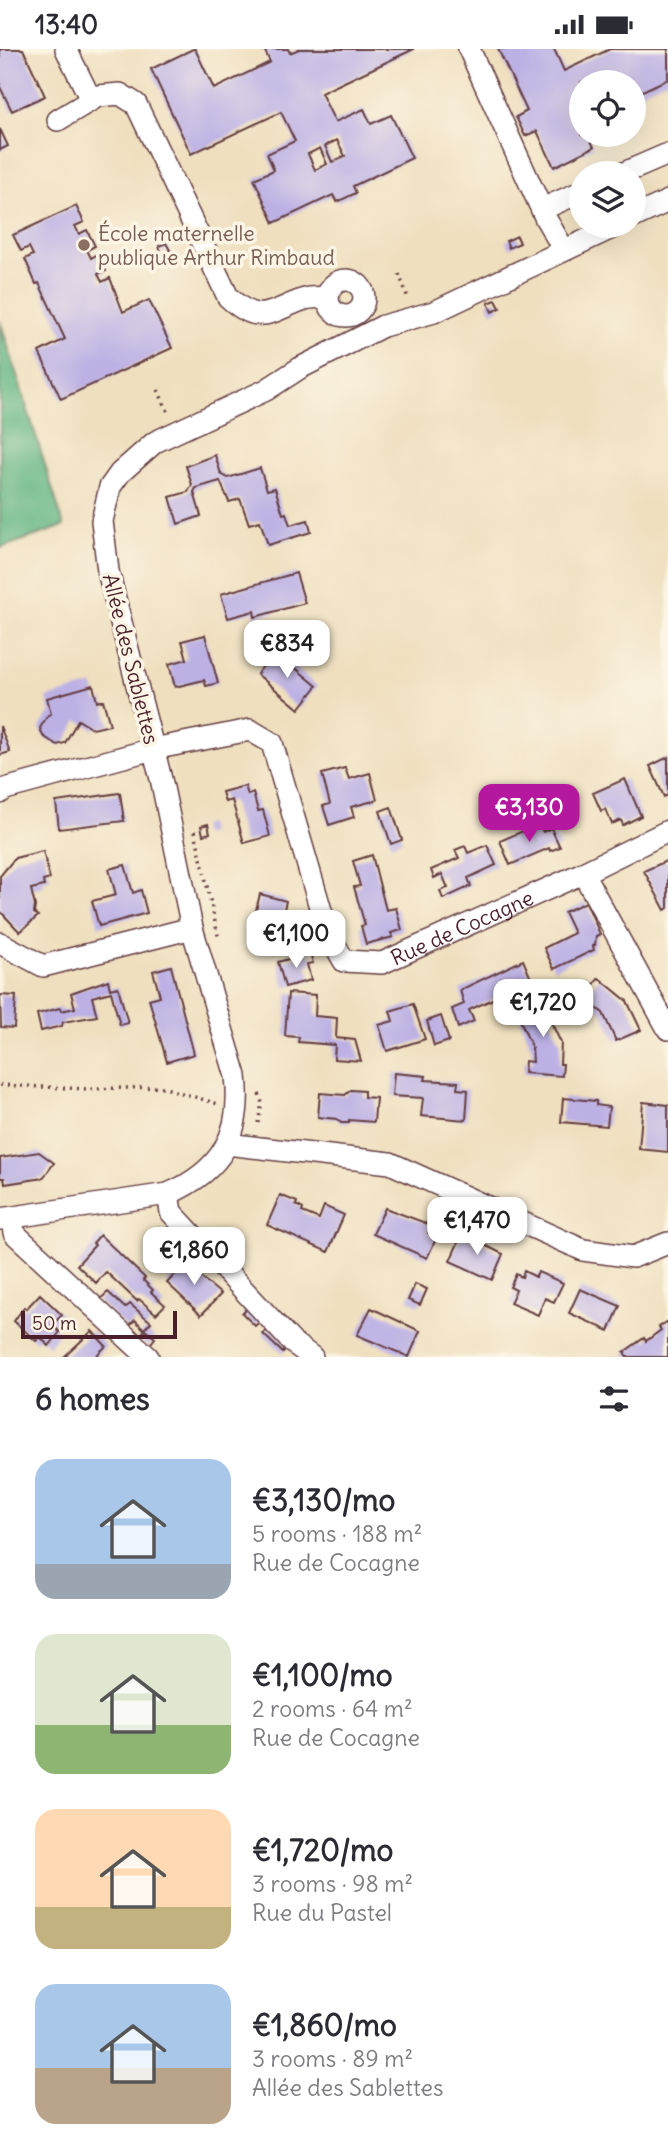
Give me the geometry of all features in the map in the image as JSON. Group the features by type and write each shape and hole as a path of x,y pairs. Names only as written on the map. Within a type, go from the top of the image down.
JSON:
{"street":[{"path":"65,49 92,100"},
{"path":"469,49 542,209 564,250"},
{"path":"58,120 98,96 120,94 136,104 228,297 239,308 254,314 271,314 307,298 352,315 363,305"},
{"path":"646,164 668,154"},
{"path":"542,209 569,197"},
{"path":"646,211 668,201"},
{"name":"Allée des Sablettes","path":"6,1218 168,1194 202,1176 218,1160 227,1144 236,1112 236,1076 192,929 153,749 108,571 102,521 110,487 120,473 155,442 266,390 300,368 383,326 434,311 590,238"},
{"path":"346,345 339,333 333,306 333,284 353,281 363,291 363,305 383,326"},
{"name":"Rue de Cocagne","path":"153,749 250,730 272,743 327,931 344,961 383,963 583,873 668,831"},
{"path":"0,793 5,789 153,749"},
{"path":"583,873 668,1029"},
{"path":"0,943 43,966 192,929"},
{"path":"227,1144 390,1164 583,1250 633,1257 668,1243"},
{"path":"168,1194 171,1212 292,1342 312,1357"},
{"path":"6,1218 14,1233 148,1357"}],"path":[{"path":"399,274 412,317"},
{"path":"158,390 177,431"},
{"path":"0,1085 88,1089 162,1087 236,1112"}],"green space":[{"path":"0,321 64,526 0,548"}],"building":[{"path":"0,49 23,49 45,96 12,111 0,87"},
{"path":"195,49 214,89 270,62 264,49 288,49 290,53 299,49 414,49 321,93 335,122 364,109 371,124 391,115 412,158 353,186 356,193 337,202 333,195 274,223 254,179 274,170 267,154 295,141 281,112 191,154 151,69","holes":["337,140 345,156 332,162 325,146","320,148 327,164 315,170 308,154"]},
{"path":"498,49 554,49 564,71 610,49 668,49 668,79 646,89 646,70 569,70 569,147 594,147 554,167 537,131 525,136 516,117 527,111"},
{"path":"0,129 8,146 0,150"},
{"path":"76,206 84,222 75,226 79,234 87,230 95,246 87,250 91,258 98,254 106,271 98,274 102,282 110,278 123,312 149,300 172,348 61,399 39,352 65,339 25,259 33,255 29,247 21,251 13,235"},
{"path":"517,236 520,243 509,248 506,241"},
{"path":"166,243 170,250 162,254 159,246"},
{"path":"496,300 500,308 492,312 488,303"},
{"path":"215,455 221,474 228,478 260,468 267,490 275,488 283,514 286,513 290,525 308,520 311,532 268,545 260,521 249,524 240,499 229,502 220,481 196,488 194,492 201,516 178,524 170,497 188,492 192,485 186,466"},
{"path":"296,573 305,603 255,617 254,611 228,618 221,594"},
{"path":"205,635 218,683 206,686 204,680 175,687 169,664 187,659 182,641"},
{"path":"275,651 317,686 299,709 257,674"},
{"path":"93,685 97,702 103,700 110,725 93,729 78,720 65,743 57,745 43,736 40,728 51,714 47,698"},
{"path":"0,726 10,752 0,755"},
{"path":"668,757 668,795 664,797 650,766"},
{"path":"345,768 349,779 370,773 377,800 351,807 354,817 329,825 323,806 330,804 322,774"},
{"path":"625,779 641,816 623,825 621,820 612,824 605,809 601,811 593,793"},
{"path":"245,786 248,795 253,793 258,811 263,810 270,836 244,843 232,800 225,802 222,792"},
{"path":"120,793 124,821 59,829 56,802"},
{"path":"391,807 402,840 391,844 380,811"},
{"path":"208,824 210,833 203,835 201,826"},
{"path":"539,824 543,832 551,828 560,847 550,851 549,848 510,865 500,841"},
{"path":"487,845 496,865 468,878 471,886 443,899 440,891 448,888 442,874 434,878 431,870 459,858 455,850 465,846 468,853"},
{"path":"43,851 50,879 43,881 44,886 31,889 34,913 38,916 20,932 0,911 0,876 15,858"},
{"path":"372,855 386,910 396,908 402,930 391,933 393,937 366,944 361,926 365,925 354,887 360,886 353,861"},
{"path":"668,860 668,908 665,910 644,871"},
{"path":"125,865 133,893 141,890 147,913 99,926 92,901 116,895 109,869"},
{"path":"260,894 286,901 280,926 286,946 260,954 252,926"},
{"path":"586,902 600,934 596,936 594,950 554,969 544,948 574,933 564,912"},
{"path":"310,953 313,963 307,964 311,980 285,987 278,962"},
{"path":"523,960 532,981 469,1010 474,1021 458,1028 452,1009 464,1004 460,990"},
{"path":"171,966 194,1054 167,1062 149,999 160,996 153,971"},
{"path":"599,978 627,1001 641,1030 616,1041 603,1013 595,1007 590,1014 578,1005"},
{"path":"108,980 110,989 118,987 128,1023 120,1025 111,992 92,997 97,1016 63,1022 62,1026 41,1031 37,1014 60,1008 61,1011 75,1008 71,993"},
{"path":"548,986 557,1004 545,1009 561,1043 562,1076 524,1073 525,1061 533,1062 532,1048 520,1020 542,1011 534,993"},
{"path":"288,993 316,995 315,1016 337,1018 336,1038 355,1040 361,1061 334,1059 335,1045 298,1042 299,1037 285,1036"},
{"path":"0,995 16,996 14,1028 1,1027"},
{"path":"413,1004 425,1039 387,1051 379,1025 393,1021 390,1011"},
{"path":"441,1016 449,1041 434,1046 427,1021"},
{"path":"394,1073 426,1076 425,1080 458,1082 457,1089 468,1090 466,1120 421,1116 423,1098 392,1096"},
{"path":"351,1090 364,1091 364,1097 376,1098 374,1122 349,1120 349,1123 341,1123 337,1119 318,1117 320,1093 345,1095"},
{"path":"563,1098 596,1101 596,1105 609,1107 607,1126 561,1122"},
{"path":"643,1102 668,1105 668,1152 639,1149"},
{"path":"39,1152 54,1163 43,1178 5,1184 4,1178 0,1178 0,1158"},
{"path":"280,1195 297,1202 296,1205 303,1209 302,1212 319,1219 324,1206 344,1215 328,1252 267,1225"},
{"path":"385,1208 431,1225 428,1233 437,1237 427,1258 373,1234"},
{"path":"462,1234 503,1254 492,1280 450,1261"},
{"path":"100,1235 145,1278 143,1280 153,1290 151,1292 165,1305 156,1314 139,1299 137,1301 106,1272 96,1283 77,1265 95,1245 93,1243"},
{"path":"196,1258 205,1267 198,1275 221,1294 201,1315 167,1283"},
{"path":"524,1271 536,1277 538,1272 563,1283 554,1302 545,1298 538,1315 510,1303 516,1290 510,1287 516,1274 522,1277"},
{"path":"415,1284 427,1289 420,1305 408,1300"},
{"path":"580,1289 620,1306 609,1331 569,1313"},
{"path":"108,1292 125,1308 130,1304 151,1322 144,1329 135,1320 127,1328 98,1301"},
{"path":"40,1294 62,1315 52,1325 60,1332 49,1346 40,1337 36,1341 14,1321 24,1307 26,1309"},
{"path":"248,1307 262,1320 255,1326 242,1313"},
{"path":"371,1308 420,1331 409,1357 357,1335"},
{"path":"668,1321 668,1357 627,1357 624,1352 644,1338 646,1341"},
{"path":"269,1327 289,1346 283,1353 263,1334"},
{"path":"145,1330 155,1338 148,1347 138,1338"},
{"path":"92,1331 106,1346 95,1357 64,1357"}],"place":[{"name":"École maternelle publique Arthur Rimbaud","path":"84,245"}]}
